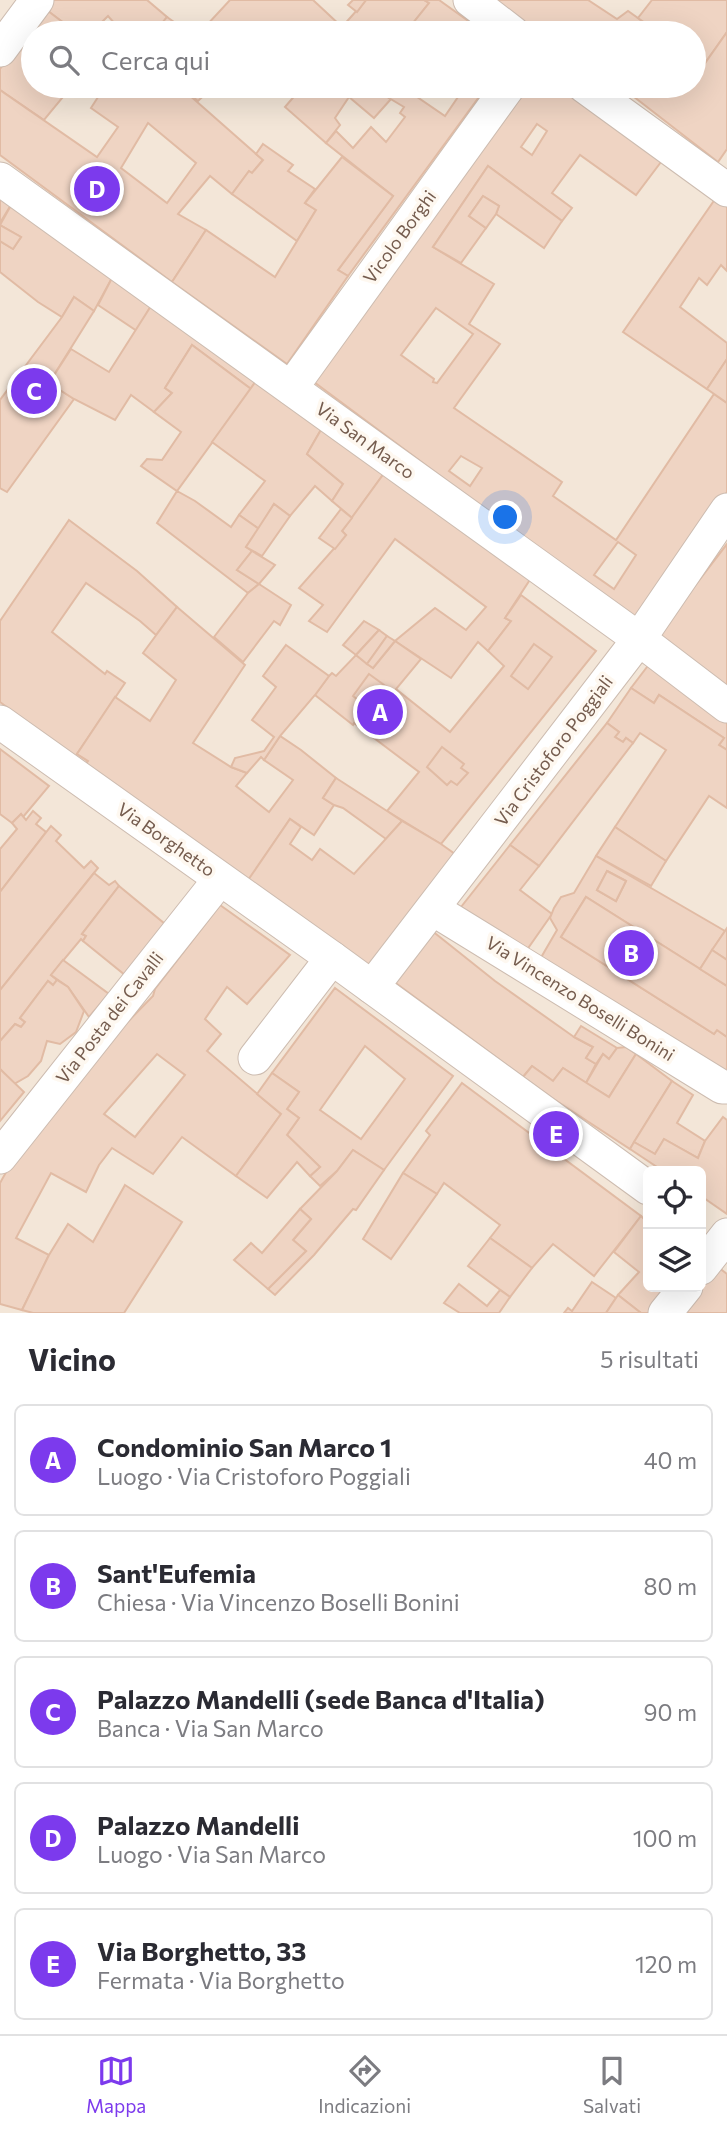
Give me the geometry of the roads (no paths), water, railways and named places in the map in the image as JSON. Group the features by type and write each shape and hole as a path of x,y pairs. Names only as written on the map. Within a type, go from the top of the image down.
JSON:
{"street":[{"path":"21,21 37,0"},
{"path":"470,0 497,21"},
{"path":"0,50 21,22"},
{"name":"Vicolo Borghi","path":"291,388 500,98"},
{"path":"600,98 727,190"},
{"name":"Via San Marco","path":"0,180 639,639 727,706"},
{"name":"Via Cristoforo Poggiali","path":"372,987 639,639 727,510"},
{"name":"Via Borghetto","path":"0,722 332,958 643,1184"},
{"name":"Via Posta dei Cavalli","path":"0,1157 220,879"},
{"name":"Via Vincenzo Boselli Bonini","path":"433,909 722,1087 727,1087"},
{"path":"255,1058 332,958"},
{"path":"706,1259 719,1237"},
{"path":"665,1313 682,1292"}],"place":[{"name":"Palazzo Mandelli","path":"97,189"},
{"name":"Palazzo Mandelli (sede Banca d'Italia)","path":"34,391"},
{"name":"Condominio San Marco 1","path":"380,712"},
{"name":"Sant'Eufemia","path":"631,953"},
{"name":"Via Borghetto, 33","path":"556,1134"}]}
